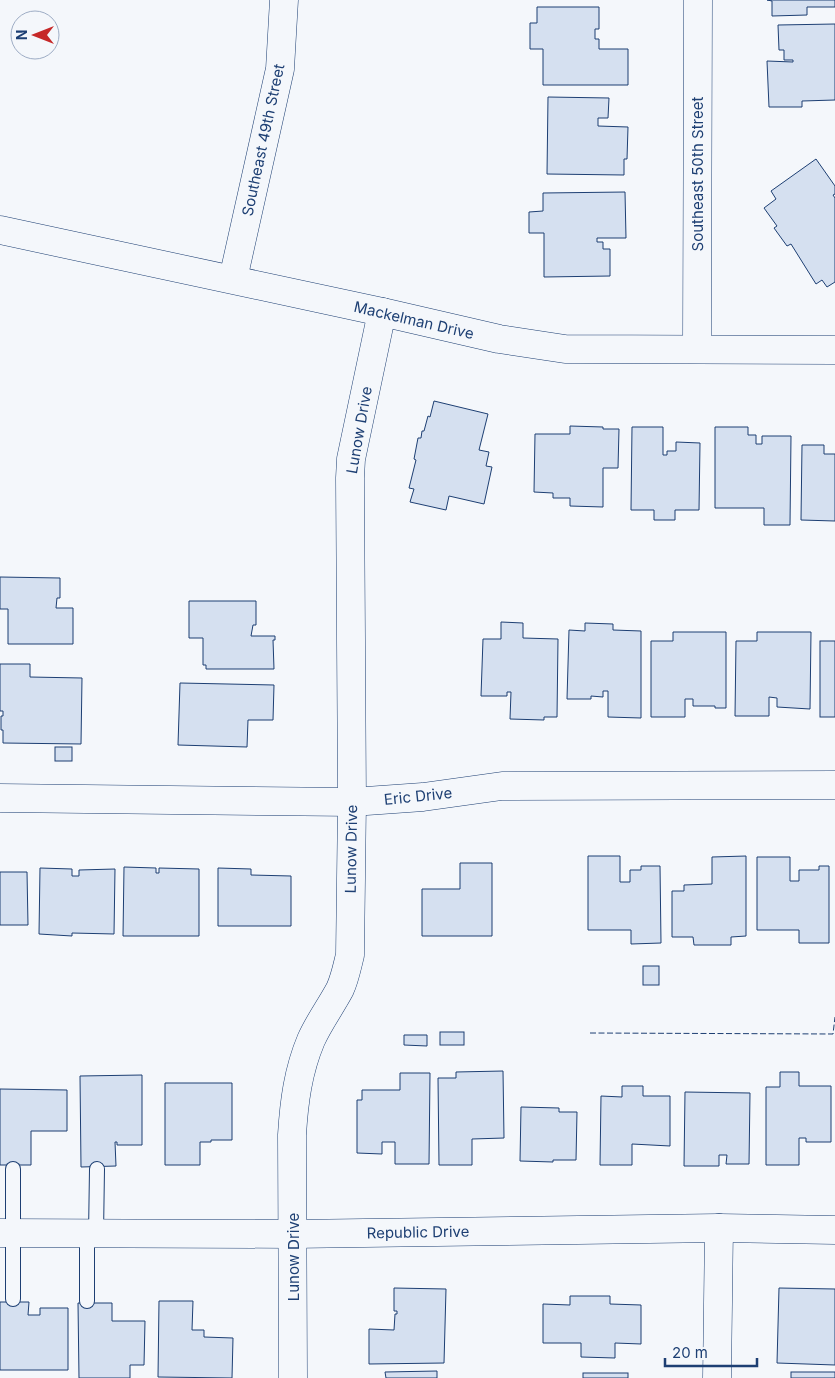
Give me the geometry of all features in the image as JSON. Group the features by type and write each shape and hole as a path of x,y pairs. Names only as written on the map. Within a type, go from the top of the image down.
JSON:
{"street":[{"name":"Southeast 49th Street","path":"233,280 280,70 284,0"},
{"name":"Southeast 50th Street","path":"697,348 698,0"},
{"name":"Mackelman Drive","path":"0,230 499,339 565,349 835,350"},
{"name":"Lunow Drive","path":"293,1378 292,1135 296,1088 303,1061 312,1038 340,988 350,956 352,802 351,459 382,312"},
{"name":"Eric Drive","path":"0,798 352,802 423,797 502,786 835,785"},
{"name":"Republic Drive","path":"6,1233 292,1234 719,1228 835,1230"},
{"path":"717,1378 719,1228"}],"lane":[{"path":"13,1169 6,1233 13,1299"},
{"path":"87,1302 97,1169"}],"building":[{"path":"767,0 835,0 835,7 807,7 807,15 772,16 772,1"},
{"path":"537,7 599,7 599,29 595,29 595,39 599,39 599,49 628,49 628,85 543,85 543,49 530,49 530,23 537,23"},
{"path":"835,24 835,100 802,101 802,107 769,107 767,61 793,62 793,60 784,60 784,50 779,50 778,25"},
{"path":"548,97 609,98 608,118 598,118 598,126 628,127 627,159 624,159 624,175 547,174"},
{"path":"816,159 835,186 835,194 833,195 835,198 835,282 827,287 822,280 816,284 791,244 787,246 774,228 777,226 764,208 776,199 771,191"},
{"path":"625,192 626,238 597,238 597,242 603,242 603,249 610,249 610,276 544,277 544,233 529,233 529,212 543,211 543,193"},
{"path":"434,401 488,414 479,450 489,452 486,466 492,467 484,504 449,496 446,510 410,502 414,489 409,488 416,460 414,459 418,438 421,438 428,416 430,417"},
{"path":"570,426 619,429 618,468 603,468 603,507 570,506 570,498 553,498 553,493 534,492 535,434 570,434"},
{"path":"632,427 663,427 663,455 667,455 667,451 676,451 676,442 700,443 699,510 675,510 675,520 654,520 654,510 631,510"},
{"path":"715,427 748,427 748,435 756,435 756,444 762,444 762,436 791,436 790,525 764,525 764,508 715,508"},
{"path":"802,445 824,445 824,454 835,454 835,521 801,520"},
{"path":"0,577 60,578 60,598 57,598 56,608 73,608 73,644 8,644 8,609 0,609"},
{"path":"189,601 256,601 256,625 253,625 251,636 275,636 275,640 273,640 274,669 206,669 206,665 203,665 203,638 189,638"},
{"path":"501,622 523,623 523,638 558,639 557,717 544,717 544,720 510,719 511,692 507,692 507,696 481,696 483,639 501,639"},
{"path":"585,623 613,624 613,630 641,631 641,718 608,717 608,691 603,691 603,697 591,696 591,699 567,699 569,630 585,631"},
{"path":"673,632 726,632 726,708 693,706 693,699 685,699 685,717 651,717 651,641 673,641"},
{"path":"757,632 811,632 810,709 777,707 777,698 769,697 769,716 735,716 736,641 757,641"},
{"path":"820,641 835,641 835,717 820,717"},
{"path":"0,664 30,664 30,677 82,678 81,744 3,743 1,716 3,716 3,711 0,711"},
{"path":"180,683 274,685 273,720 248,720 247,747 178,745"},
{"path":"55,747 72,747 72,761 55,761"},
{"path":"588,856 620,856 620,882 630,882 630,870 641,870 641,866 660,866 661,943 631,944 631,930 588,930"},
{"path":"746,856 746,936 731,937 731,945 694,945 693,937 672,937 672,891 684,891 684,885 712,884 712,857"},
{"path":"757,857 790,857 790,881 799,881 799,870 819,870 819,866 829,866 829,943 799,943 799,930 757,930"},
{"path":"460,863 492,863 492,936 422,936 422,889 460,889"},
{"path":"124,867 156,868 156,873 159,873 159,868 199,869 199,936 123,936"},
{"path":"40,868 72,869 72,876 79,876 79,870 115,869 114,934 72,933 72,936 39,934"},
{"path":"218,868 251,869 251,875 291,876 291,926 218,926"},
{"path":"0,872 27,872 28,925 0,925"},
{"path":"643,966 659,966 659,985 643,985"},
{"path":"440,1032 464,1032 464,1045 440,1045"},
{"path":"404,1035 427,1035 427,1046 404,1045"},
{"path":"503,1071 504,1138 472,1139 472,1165 439,1165 438,1078 456,1078 456,1072"},
{"path":"780,1072 799,1072 799,1086 831,1086 831,1142 806,1142 806,1138 799,1138 799,1165 766,1165 766,1087 780,1087"},
{"path":"400,1073 430,1073 429,1164 395,1164 395,1142 382,1142 382,1154 357,1153 357,1100 362,1100 362,1090 400,1090"},
{"path":"142,1075 142,1145 117,1145 117,1142 115,1142 116,1166 81,1167 80,1076"},
{"path":"165,1083 232,1083 232,1140 200,1142 200,1165 165,1165"},
{"path":"622,1086 643,1086 643,1096 670,1096 670,1146 632,1144 632,1165 600,1165 601,1096 622,1097"},
{"path":"0,1089 67,1090 67,1131 31,1131 31,1165 0,1165"},
{"path":"685,1092 750,1093 749,1164 726,1164 727,1155 719,1155 719,1166 684,1166"},
{"path":"521,1107 559,1108 559,1112 577,1112 576,1160 553,1160 553,1162 520,1161"},
{"path":"394,1288 446,1289 444,1363 369,1364 369,1329 394,1330 395,1314 397,1314 397,1311 394,1311"},
{"path":"779,1288 835,1289 835,1365 777,1363"},
{"path":"570,1296 610,1296 610,1304 641,1305 641,1344 615,1343 615,1358 581,1357 581,1343 543,1343 543,1304 570,1305"},
{"path":"159,1301 193,1301 192,1330 204,1330 204,1337 233,1338 232,1378 158,1377"},
{"path":"0,1302 29,1302 28,1315 40,1315 40,1308 68,1308 68,1370 0,1370"},
{"path":"78,1303 112,1303 112,1321 145,1321 144,1365 130,1365 130,1378 79,1378"},
{"path":"437,1371 437,1378 386,1378 385,1372"},
{"path":"791,1372 835,1372 835,1378 791,1378"},
{"path":"583,1373 628,1373 628,1378 583,1378"}],"fence":[{"path":"590,1033 833,1034 835,1017"}]}
